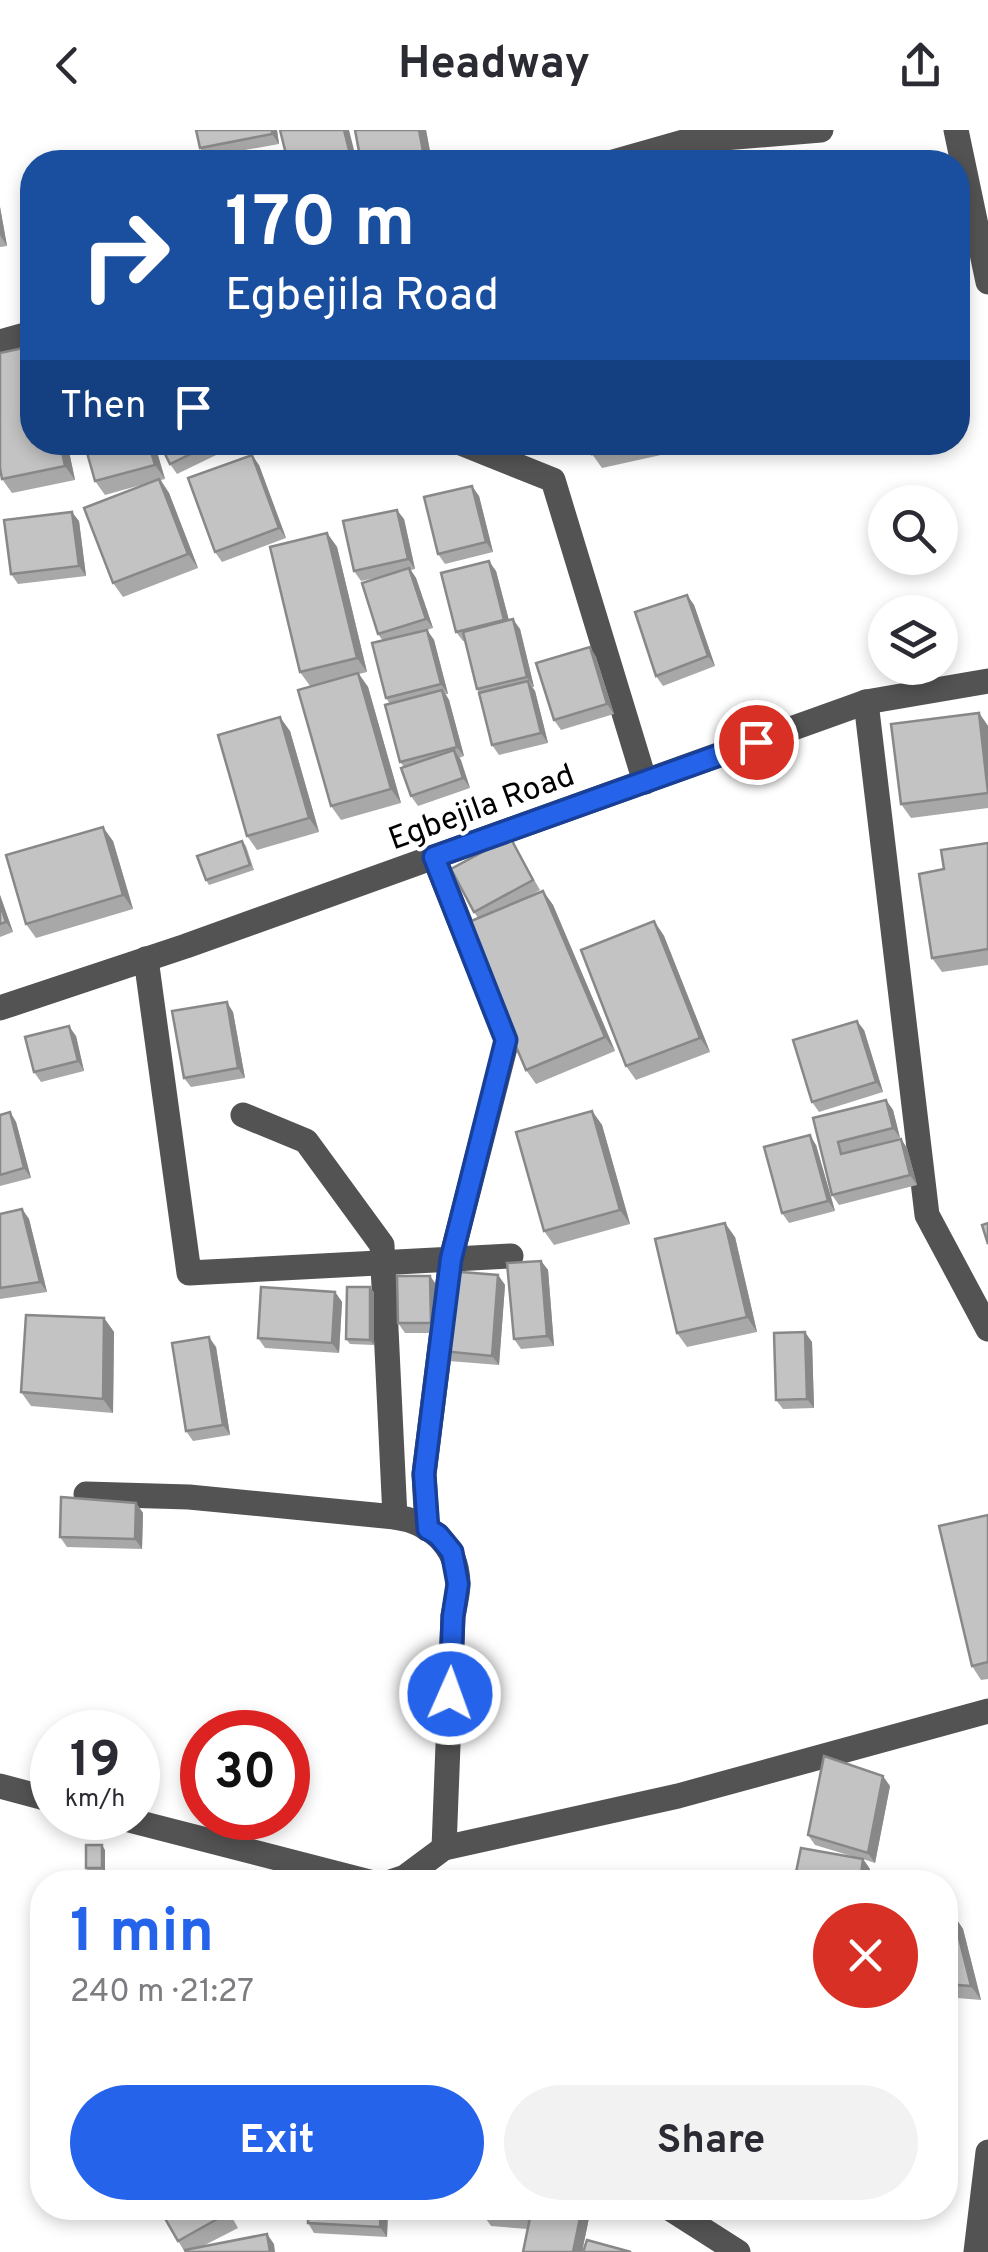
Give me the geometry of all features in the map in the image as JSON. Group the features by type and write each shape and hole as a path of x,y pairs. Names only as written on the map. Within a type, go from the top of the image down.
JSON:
{"street":[{"path":"645,150 686,135 821,130"},
{"path":"970,189 988,282"},
{"path":"490,455 553,480 645,782"},
{"name":"Egbejila Road","path":"0,1008 146,960 866,702 988,682"},
{"path":"866,702 928,1216 988,1329"},
{"path":"428,1529 424,1474 451,1259 506,1040 434,857"},
{"path":"146,960 189,1274 511,1256"},
{"path":"242,1115 306,1141 382,1245 395,1517"},
{"path":"86,1494 190,1498 395,1517 410,1519 438,1535 452,1552 458,1584 453,1616 444,1848"},
{"path":"415,1870 444,1848 678,1796 988,1711"},
{"path":"0,1786 30,1794"},
{"path":"160,1828 323,1870"},
{"path":"976,2252 988,2152"},
{"path":"688,2220 738,2252"}],"building":[{"path":"196,130 272,130 272,134 200,148"},
{"path":"280,130 344,130 349,150 285,150"},
{"path":"355,130 419,130 423,150 359,150"},
{"path":"20,349 20,455 63,455 65,466 2,479 0,353"},
{"path":"88,455 152,455 155,465 95,481"},
{"path":"166,455 188,455 170,464"},
{"path":"252,455 279,528 215,552 188,478"},
{"path":"159,479 188,554 113,583 84,508"},
{"path":"472,486 486,542 438,554 424,497"},
{"path":"397,510 408,559 354,571 343,521"},
{"path":"72,512 79,566 11,574 4,520"},
{"path":"327,533 357,658 300,672 270,547"},
{"path":"489,561 504,620 456,632 441,573"},
{"path":"409,568 426,619 378,634 362,583"},
{"path":"687,595 708,656 656,676 635,612"},
{"path":"513,619 527,677 477,689 463,632"},
{"path":"427,630 441,684 386,698 372,643"},
{"path":"590,647 607,704 554,720 536,663"},
{"path":"358,673 391,789 331,806 298,690"},
{"path":"528,681 541,733 492,745 479,693"},
{"path":"442,690 457,747 400,762 385,705"},
{"path":"979,713 988,793 901,804 891,724"},
{"path":"280,717 309,818 247,836 218,735"},
{"path":"454,750 463,778 411,796 401,768"},
{"path":"103,827 123,895 26,924 6,855"},
{"path":"510,837 533,880 474,912 451,869"},
{"path":"242,841 250,865 206,880 197,856"},
{"path":"988,843 988,949 932,958 919,874 944,869 941,850"},
{"path":"543,891 605,1037 526,1070 464,924"},
{"path":"654,921 700,1038 626,1066 581,950"},
{"path":"227,1002 238,1068 184,1078 172,1011"},
{"path":"857,1021 876,1082 812,1102 793,1040"},
{"path":"69,1026 78,1061 34,1072 25,1037"},
{"path":"886,1100 893,1128 838,1142 841,1154 901,1139 910,1175 832,1195 813,1118"},
{"path":"592,1111 620,1210 544,1231 516,1132"},
{"path":"10,1112 24,1168 0,1175 0,1115"},
{"path":"810,1135 828,1201 782,1213 764,1147"},
{"path":"22,1209 40,1282 0,1288 0,1214"},
{"path":"725,1223 747,1317 677,1333 655,1239"},
{"path":"988,1223 988,1244 982,1225"},
{"path":"541,1261 547,1336 514,1339 507,1263"},
{"path":"449,1271 498,1275 492,1356 442,1351"},
{"path":"397,1276 430,1276 431,1323 398,1323"},
{"path":"261,1287 335,1292 332,1343 258,1338"},
{"path":"347,1287 370,1287 370,1340 346,1339"},
{"path":"26,1315 104,1318 103,1399 21,1392"},
{"path":"805,1332 807,1399 776,1400 774,1333"},
{"path":"209,1337 223,1425 186,1431 172,1343"},
{"path":"61,1497 136,1503 135,1539 60,1537"},
{"path":"988,1515 988,1662 972,1666 939,1526"},
{"path":"824,1756 883,1776 868,1853 808,1835"},
{"path":"86,1845 102,1845 102,1868 86,1868"},
{"path":"801,1848 863,1859 862,1870 796,1870"},
{"path":"958,1934 971,1986 958,1985"},
{"path":"166,2220 216,2220 178,2241"},
{"path":"308,2220 380,2220 380,2227"},
{"path":"530,2220 580,2220 573,2252 523,2252"},
{"path":"267,2234 270,2252 185,2250"},
{"path":"587,2240 631,2252 583,2252"}],"route":[{"path":"450,1694 458,1584 452,1552 428,1529 424,1474 451,1259 506,1040 434,857 756,742"}]}
